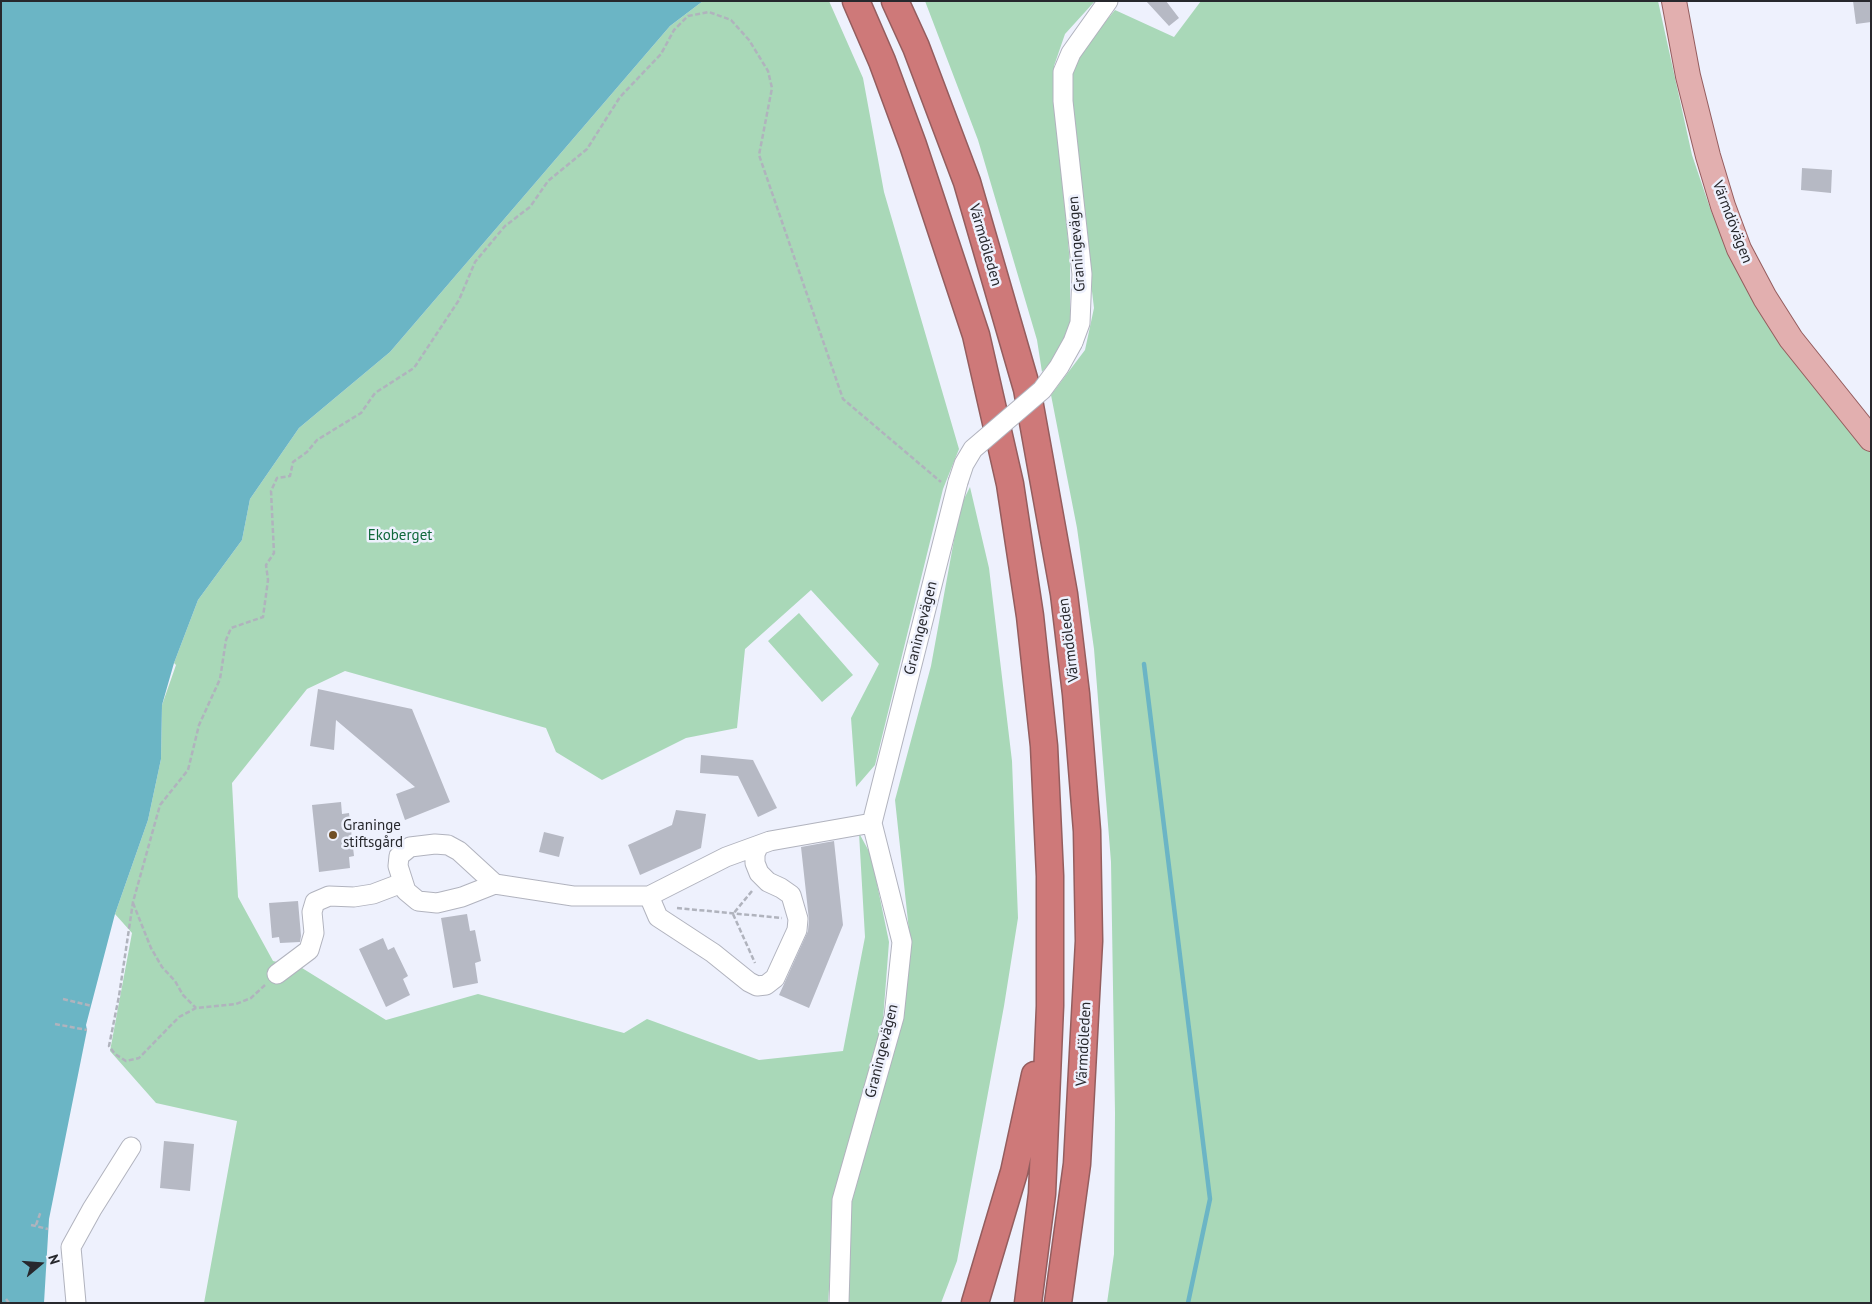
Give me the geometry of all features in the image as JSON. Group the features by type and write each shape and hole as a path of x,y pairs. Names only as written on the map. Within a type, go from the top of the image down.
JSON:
{"highway":[{"path":"856,1 882,61 913,145 976,335 1010,484 1030,616 1044,746 1050,876 1050,1006 1042,1194 1028,1303"},
{"name":"Värmdöleden","path":"895,1 916,47 967,182 1027,389 1064,594 1076,694 1087,831 1089,941 1077,1164 1058,1303"},
{"path":"975,1303 1014,1172 1050,1006"}],"main road":[{"name":"Värmdövägen","path":"1674,1 1688,76 1708,156 1723,206 1739,249 1765,298 1791,339 1871,439"}],"street":[{"name":"Graningevägen","path":"839,1303 842,1200 894,1016 902,942 872,823 964,464 974,450 1042,390 1059,367 1073,342 1080,323 1082,274 1063,101 1063,72 1071,53 1108,1"},
{"path":"495,884 458,851 448,846 435,844 410,847 399,856 398,866 402,883 406,892 418,901 436,902 462,897 495,884 573,896 650,901 726,856 759,845 872,823"},
{"path":"650,901 658,917 713,953 749,982 757,986 764,985 775,978 797,930 798,919 791,895 768,882 759,874 755,863 755,854 759,845"},
{"path":"277,974 309,950 314,933 312,912 314,902 329,896 354,897 373,894 402,883"},
{"path":"76,1303 71,1247 92,1208 131,1147"}],"path":[{"path":"277,974 251,998 236,1004 196,1008 180,1017 139,1058 126,1061 115,1054 109,1046 119,996 133,902 160,805 188,770 199,725 220,679 226,640 231,628 263,617 268,580 266,565 274,553 271,491 277,478 290,476 293,462 307,452 316,440 360,413 375,393 414,368 459,300 475,262 505,226 530,207 548,181 587,149 620,97 661,54 674,30 688,16 709,12 731,20 749,40 768,71 772,88 759,155 843,400 942,483 957,486"},
{"path":"650,901 733,914 798,919"},
{"path":"133,902 162,968 196,1008"},
{"path":"733,914 764,985"},
{"path":"62,999 92,1006"},
{"path":"55,1024 87,1030"},
{"path":"36,1225 41,1211"},
{"path":"31,1224 48,1229"},
{"path":"6,1299 9,1303"}],"green space":[{"name":"Ekoberget","path":"703,1 829,1 863,78 884,192 959,449 943,489 875,765 856,787 851,718 879,664 811,590 745,649 737,728 686,738 602,780 556,752 546,728 345,671 307,689 232,783 238,897 273,961 302,968 386,1020 478,994 624,1033 647,1019 759,1060 843,1051 865,937 859,833 871,855 889,942 882,1033 836,1194 828,1303 204,1303 237,1121 156,1103 110,1051 132,933 115,914 148,820 161,759 162,705 176,665 174,663 198,600 242,540 250,499 299,428 390,352 670,26"},
{"path":"925,1 1095,1 1065,34 1054,66 1070,265 1070,327 1058,354 1042,372 1037,340 978,140"},
{"path":"1201,1 1658,1 1692,155 1711,211 1747,282 1791,358 1871,452 1871,1303 1107,1303 1114,1254 1115,1113 1111,862 1094,649 1077,528 1051,395 1085,350 1094,308 1069,99 1070,76 1079,54 1115,10 1174,37"},
{"path":"970,487 989,568 1012,761 1018,918 1004,1006 957,1261 941,1303 847,1303 852,1201 902,1020 910,940 895,800 931,666 960,507"},
{"path":"799,613 853,675 822,702 768,641"}],"water":[{"path":"1,1 703,1 670,26 390,352 299,428 250,499 242,540 198,600 174,663 162,705 161,759 148,820 115,914 86,1025 87,1030 49,1219 44,1303 1,1303"}],"building":[{"path":"1146,1 1166,1 1179,18 1169,26"},
{"path":"1853,1 1871,1 1871,22 1856,24"},
{"path":"1802,168 1832,170 1831,193 1801,190"},
{"path":"318,689 412,709 450,802 405,820 396,794 415,787 336,720 334,750 310,746"},
{"path":"701,755 753,760 777,808 758,817 738,776 700,773"},
{"name":"Graninge stiftsgård","path":"341,802 342,814 349,813 354,856 349,857 350,868 319,872 312,805"},
{"path":"676,810 706,814 701,848 640,875 628,845 672,825"},
{"path":"544,832 564,837 559,857 539,852"},
{"path":"834,841 843,925 809,1008 779,995 808,931 809,920 801,847"},
{"path":"298,901 300,942 280,943 279,937 272,938 269,903"},
{"path":"467,914 470,931 475,930 481,961 475,963 478,983 453,988 441,918"},
{"path":"383,938 388,950 394,947 408,976 403,979 410,995 386,1007 359,949"},
{"path":"164,1141 194,1144 190,1191 160,1188"}],"waterway":[{"path":"1144,664 1210,1199 1188,1303"}],"place":[{"name":"Graninge stiftsgård","path":"333,835"}]}
